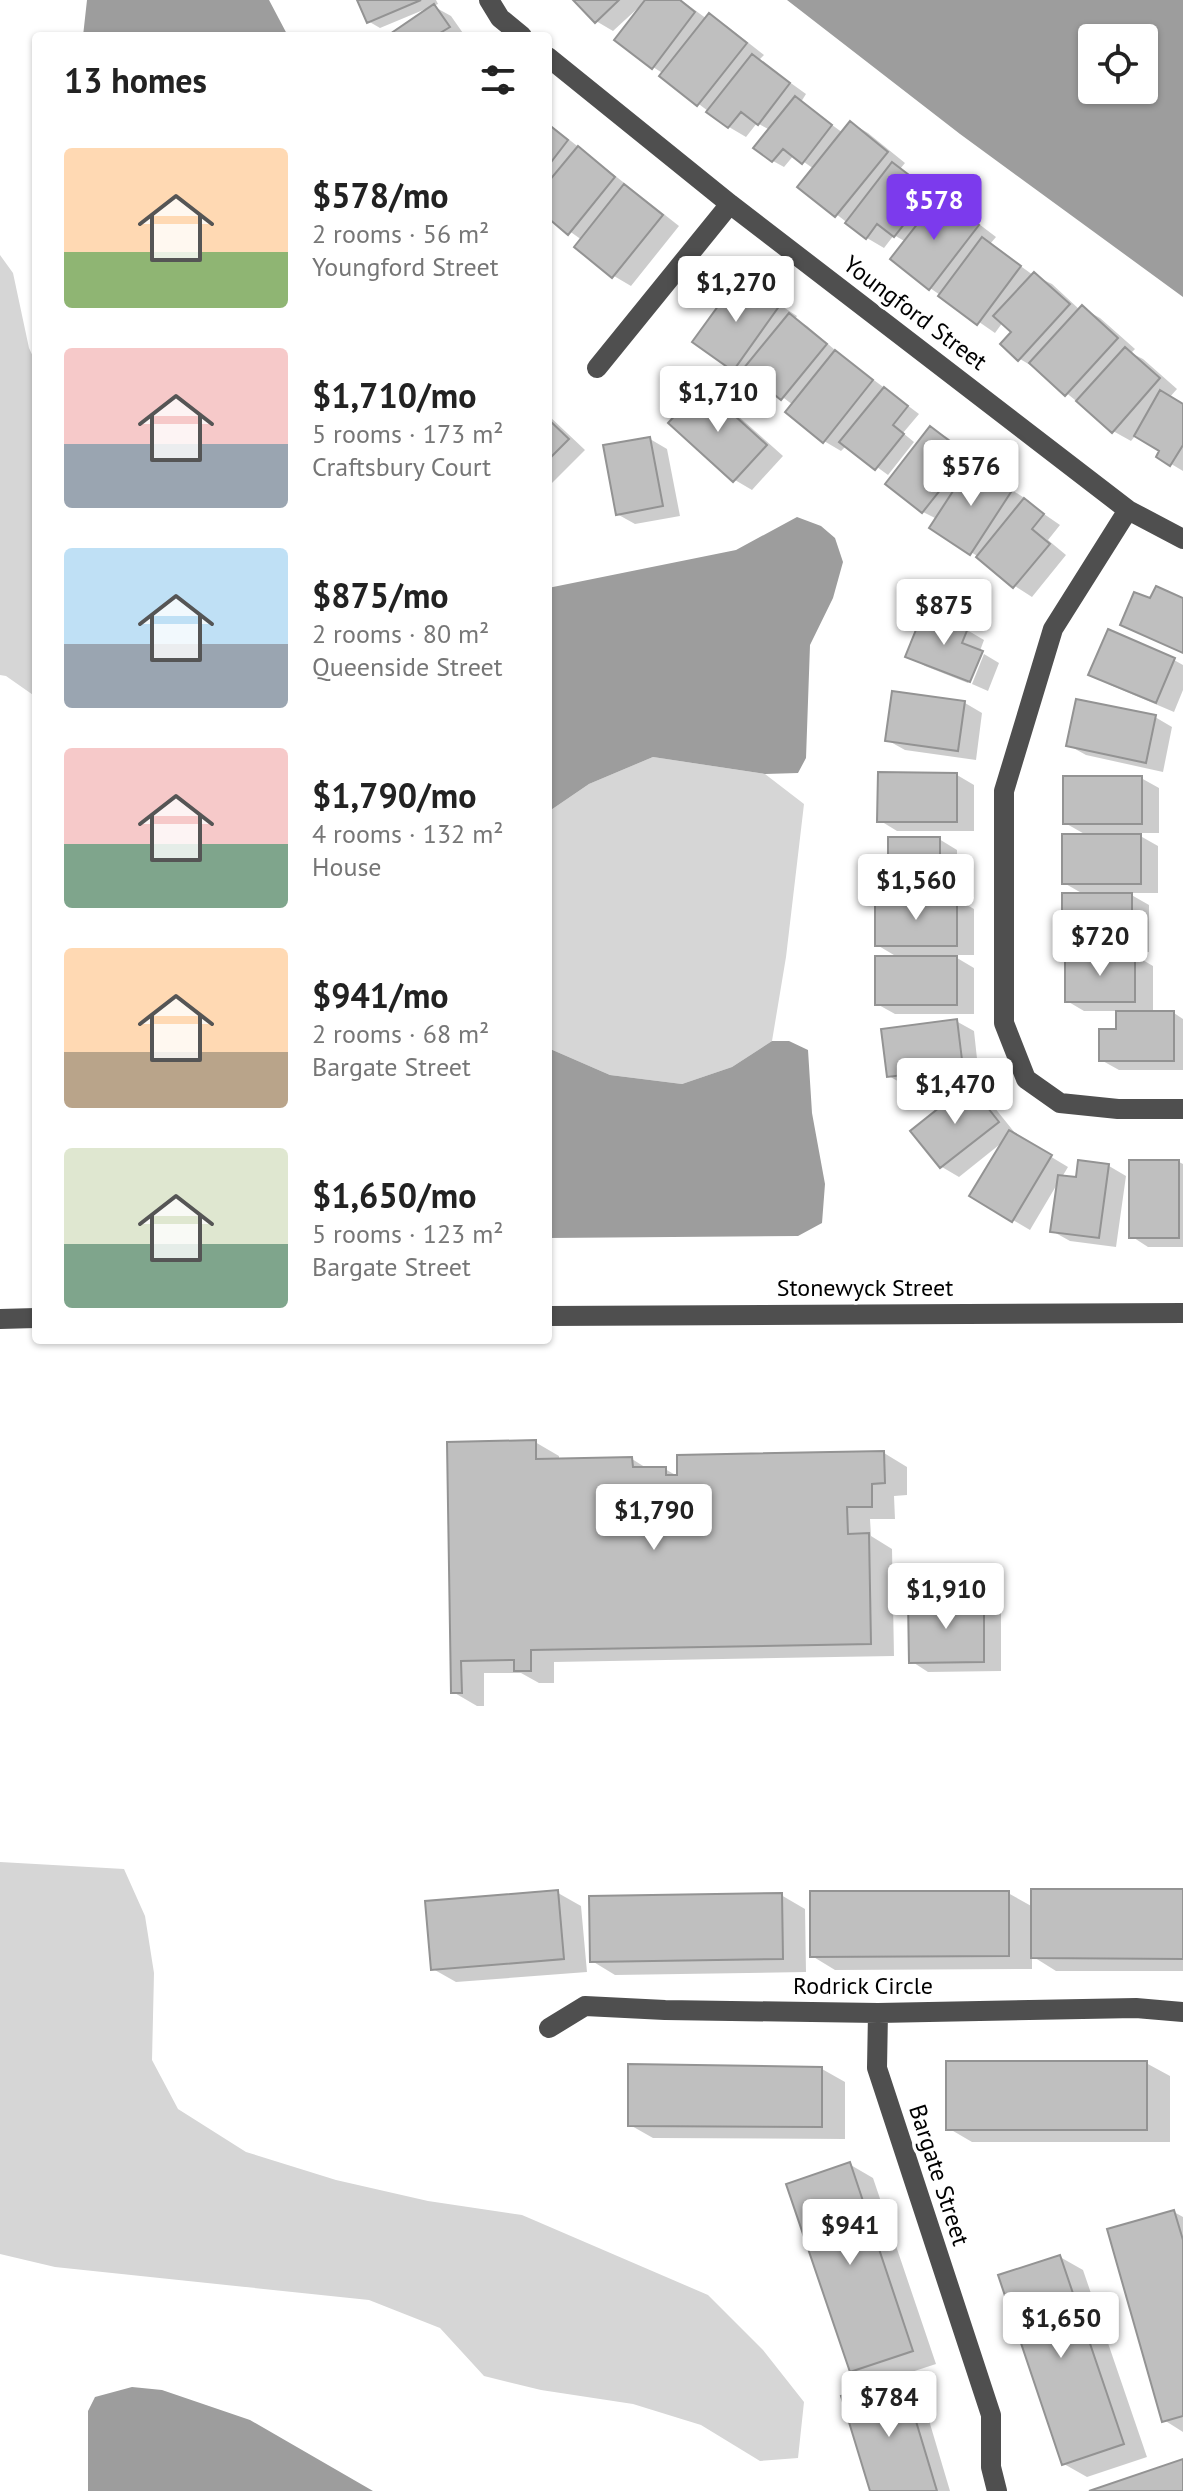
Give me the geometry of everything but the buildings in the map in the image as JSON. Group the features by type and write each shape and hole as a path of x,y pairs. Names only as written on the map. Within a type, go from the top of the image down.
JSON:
{"street":[{"path":"489,0 500,18 517,32"},
{"name":"Youngford Street","path":"552,60 730,204 1128,510 1183,539"},
{"path":"597,368 730,204"},
{"path":"1128,510 1053,629 1004,791 1004,1023 1026,1079 1060,1103 1118,1109 1183,1109"},
{"name":"Stonewyck Street","path":"552,1316 1183,1313"},
{"path":"0,1319 32,1318"},
{"name":"Rodrick Circle","path":"549,2028 585,2006 878,2013 1136,2008 1183,2012"},
{"name":"Bargate Street","path":"878,2013 877,2068 991,2415 991,2467 997,2491"}],"shaded area":[{"path":"87,0 269,0 286,32 83,32"},
{"path":"787,0 1183,0 1183,297 960,134"},
{"path":"0,255 13,273 32,354 32,694 0,675"},
{"path":"797,517 821,526 835,538 843,562 833,598 810,645 806,758 798,773 765,774 653,757 589,784 552,809 552,587 736,550"},
{"path":"653,757 765,774 804,804 786,957 772,1041 732,1067 682,1084 610,1075 552,1050 552,809 589,784"},
{"path":"772,1041 789,1041 808,1050 812,1113 825,1184 822,1223 798,1236 552,1238 552,1050 610,1075 682,1084 732,1067"},
{"path":"0,1862 124,1869 145,1916 154,1973 152,2060 178,2109 246,2152 336,2180 428,2201 522,2215 708,2295 763,2350 804,2402 798,2458 760,2461 701,2425 633,2404 541,2390 484,2376 440,2328 369,2300 55,2267 0,2254"},
{"path":"132,2387 162,2390 250,2420 373,2491 88,2491 88,2411 95,2397"}]}
